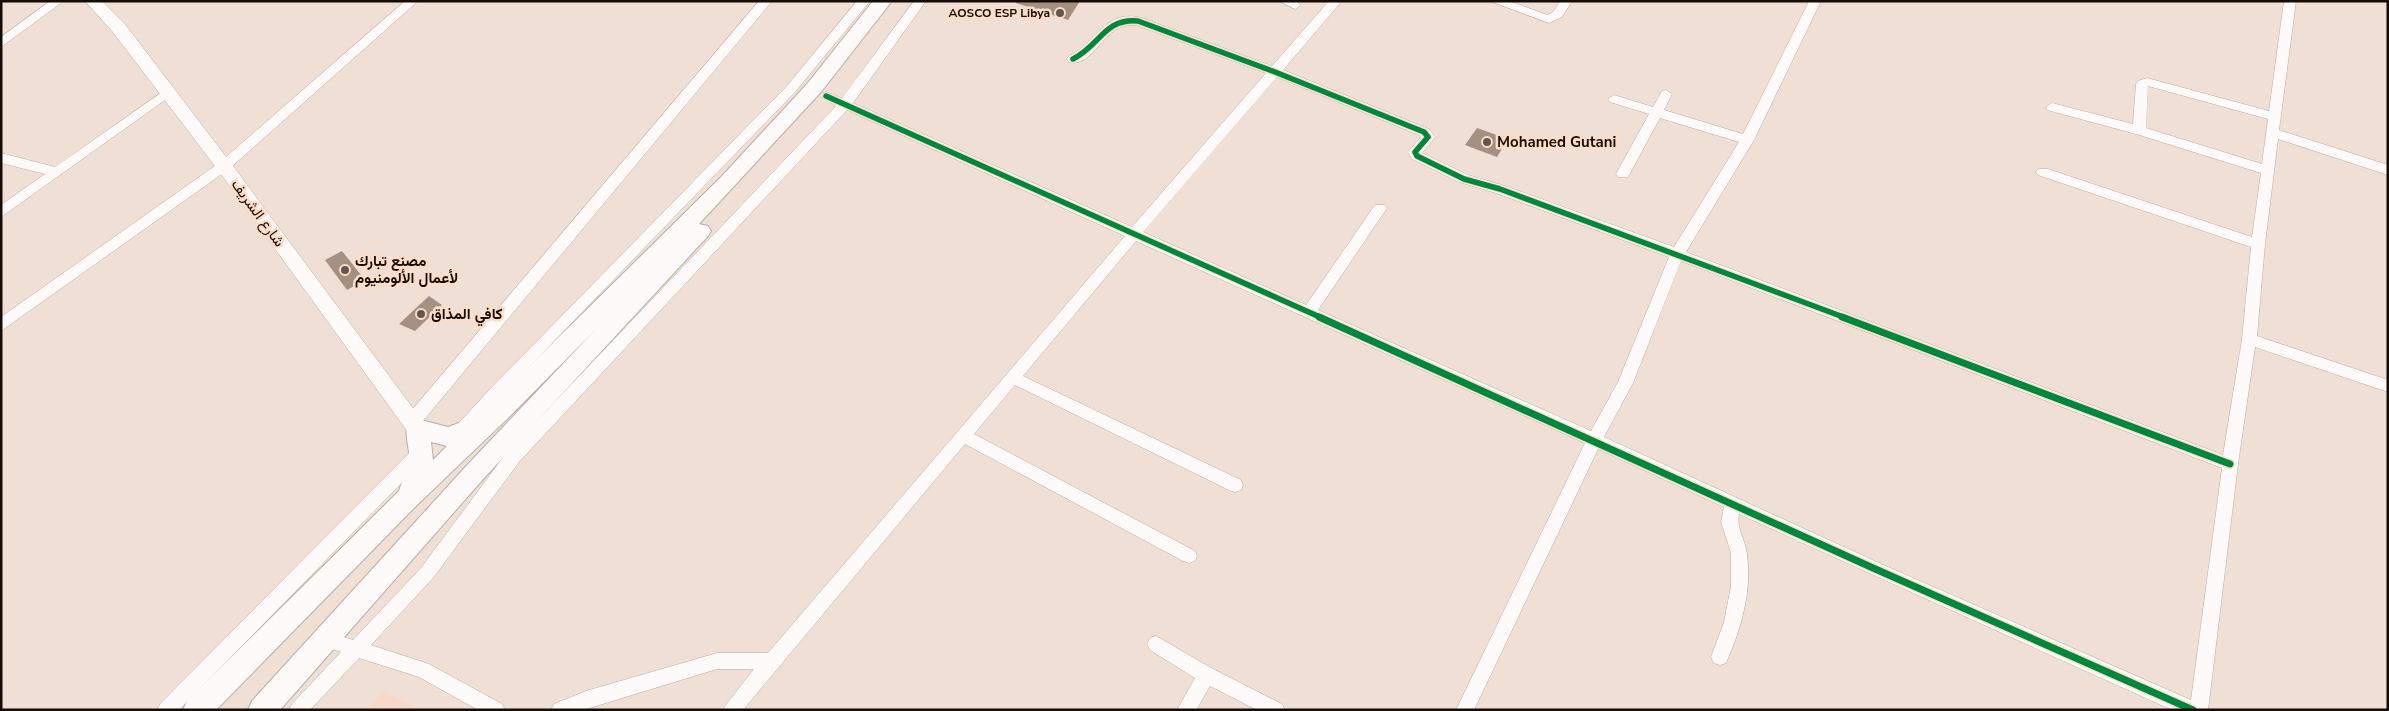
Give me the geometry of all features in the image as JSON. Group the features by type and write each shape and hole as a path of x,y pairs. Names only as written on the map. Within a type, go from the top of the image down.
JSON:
{"highway":[{"path":"197,710 404,501 504,407 754,154 814,88 883,1"},
{"path":"262,710 536,406 738,193 836,100 900,1"},
{"path":"404,501 420,473 417,434 449,437 460,434 504,407"}],"main road":[{"name":"شارع الشريف","path":"93,1 118,27 224,166 417,434"}],"street":[{"path":"1,43 58,1"},
{"path":"1,325 224,166 412,1"},
{"path":"166,710 417,434 766,1"},
{"path":"460,434 498,390 791,89 864,1"},
{"path":"298,710 427,573 512,458 836,100 920,1"},
{"path":"731,710 1134,234 1336,1"},
{"path":"1496,1 1549,19 1558,14 1566,1"},
{"path":"1465,710 1594,440 1625,383 1677,254 1747,140 1815,1"},
{"path":"2199,710 2230,464 2249,339 2258,244 2290,1"},
{"path":"1073,59 1084,54 1116,21 1129,19 1275,72 1424,132 1428,138 1415,152 1417,156 1464,179 1500,189 1677,254 2230,464"},
{"path":"2139,130 2142,84 2147,82 2275,116"},
{"path":"1,212 168,92"},
{"path":"1623,174 1666,94"},
{"path":"1614,99 1747,140"},
{"path":"836,100 2193,710"},
{"path":"2052,107 2139,130 2268,171"},
{"path":"2273,133 2388,170"},
{"path":"1,158 57,172"},
{"path":"2043,172 2258,244"},
{"path":"1309,312 1380,208"},
{"path":"2249,339 2388,386"},
{"path":"1014,378 1235,485"},
{"path":"964,436 1189,556"},
{"path":"1720,657 1733,622 1740,580 1739,553 1730,522 1734,505"},
{"path":"325,639 423,670 496,710"},
{"path":"1156,644 1207,675 1276,710"},
{"path":"560,710 586,700 717,661 773,661"},
{"path":"1186,710 1207,675"}],"shaded area":[{"path":"384,691 420,710 367,710"}],"building":[{"name":"AOSCO ESP Libya","path":"1016,1 1080,1 1068,20 1016,3"},
{"name":"Mohamed Gutani","path":"1477,128 1508,139 1497,157 1465,145"},
{"name":"مصنع تبارك لأعمال الألومنيوم","path":"342,251 365,280 347,290 325,260"},
{"name":"كافي المذاق","path":"429,296 442,305 415,331 399,324"}],"cycle path":[{"path":"1073,59 1090,48 1109,27 1117,22 1126,20 1138,21 1275,72 1424,132 1428,137 1415,152 1417,156 1464,179 1500,189 1677,254 2230,464"},
{"path":"826,96 1594,440 1873,568 2193,710"}],"place":[{"name":"AOSCO ESP Libya","path":"1060,13"},
{"name":"Mohamed Gutani","path":"1487,142"},
{"name":"مصنع تبارك لأعمال الألومنيوم","path":"345,270"},
{"name":"كافي المذاق","path":"421,314"}]}
